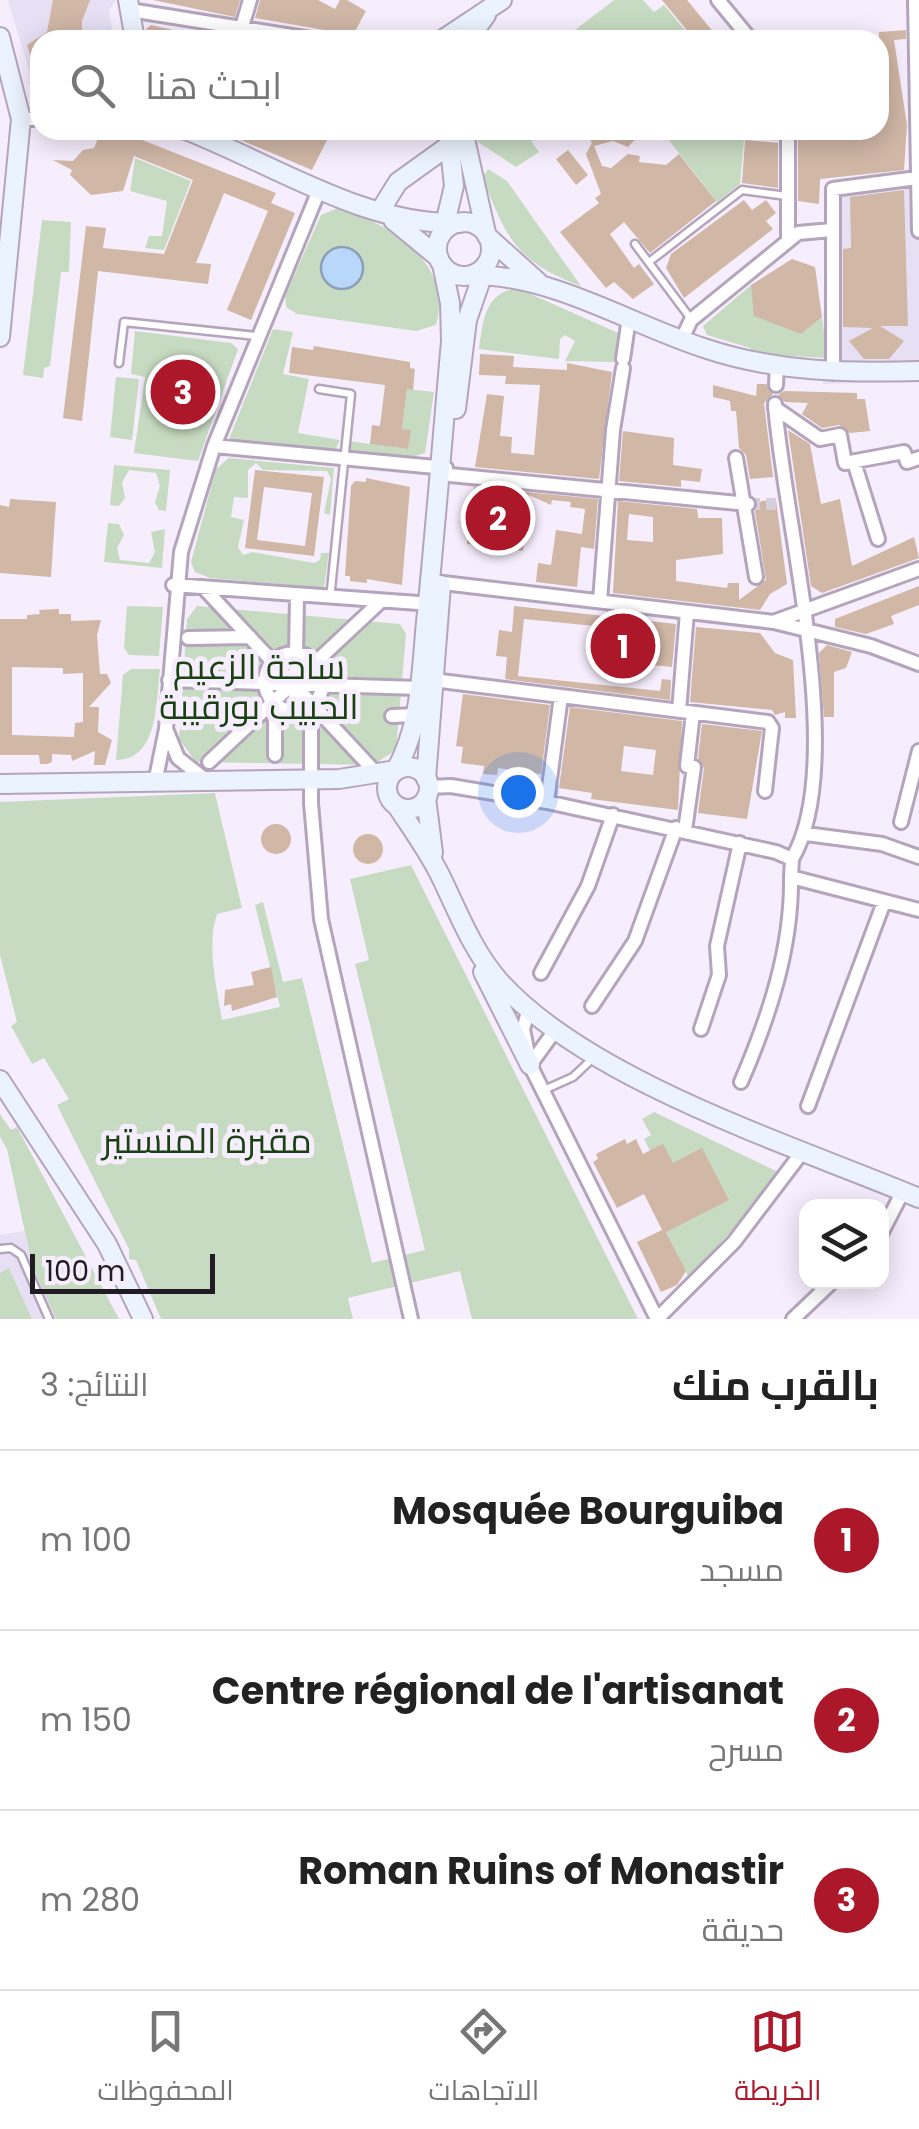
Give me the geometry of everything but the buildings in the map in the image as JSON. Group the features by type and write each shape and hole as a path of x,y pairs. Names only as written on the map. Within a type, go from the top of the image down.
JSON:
{"main road":[{"path":"457,30 500,2"},
{"path":"476,30 500,2"},
{"path":"129,5 133,30"},
{"path":"0,37 30,116"},
{"path":"0,336 30,126"},
{"path":"228,140 320,188 380,211 450,226 474,224 546,288"},
{"path":"380,211 398,182 455,140"},
{"path":"439,873 427,830 426,684 434,604 446,583 450,303 440,261 450,226 460,140"},
{"path":"447,470 467,320 479,272 490,254 461,140"},
{"path":"380,211 455,274 479,272 546,288 708,350 833,373 919,371"},
{"path":"426,684 409,746 388,788 439,873 530,1065"},
{"path":"0,784 156,778 205,770 339,779 416,769 427,788"},
{"path":"339,779 395,804 416,808 427,788"},
{"path":"475,948 529,1009 595,1054 704,1111 911,1194"},
{"path":"0,1080 108,1244 143,1319"}],"street":[{"path":"241,30 250,0"},
{"path":"718,0 743,30"},
{"path":"915,0 919,231"},
{"path":"129,5 222,30"},
{"path":"788,140 788,241"},
{"path":"833,373 835,186 917,178"},
{"path":"156,778 166,729 166,664 181,552 214,446 320,188"},
{"path":"682,340 692,320 798,232 832,230"},
{"path":"600,601 613,430 629,318"},
{"path":"776,385 777,364"},
{"path":"741,1082 784,956 792,916 792,860 806,834 813,739 806,629 782,504 775,406 820,439 840,435 845,463 904,452 907,462 919,458"},
{"path":"214,446 746,504"},
{"path":"736,458 756,577"},
{"path":"854,462 878,539"},
{"path":"774,622 919,569"},
{"path":"446,583 774,622 919,664"},
{"path":"174,585 434,604"},
{"path":"203,586 377,774"},
{"path":"294,710 296,596"},
{"path":"166,729 178,758 205,770 381,602"},
{"path":"592,1006 634,940 681,829 694,766 687,766 687,612"},
{"path":"188,638 250,636"},
{"path":"273,662 296,653 316,663 322,685 312,704 311,778 322,919 411,1319"},
{"path":"273,662 266,683 275,703 275,755"},
{"path":"169,680 426,684 561,696 770,723 765,791"},
{"path":"547,802 561,696"},
{"path":"275,703 294,710 312,704"},
{"path":"392,716 417,715"},
{"path":"900,822 919,751"},
{"path":"427,788 547,802 614,815 740,843 792,860"},
{"path":"541,973 588,886 614,815"},
{"path":"806,834 882,844 919,857"},
{"path":"701,1028 719,974 717,946 740,843"},
{"path":"791,877 919,910"},
{"path":"808,1106 884,902"},
{"path":"529,1009 523,1029 530,1065 657,1319 734,1242 803,1151"},
{"path":"530,1065 556,1029"},
{"path":"889,1223 911,1194"},
{"path":"793,1319 825,1289"}],"lane":[{"path":"649,262 742,190 788,196"},
{"path":"635,244 692,320"},
{"path":"119,363 124,322 258,336"},
{"path":"319,389 352,394 342,457 330,599"},
{"path":"543,1090 572,1077 595,1054"},
{"path":"0,1250 15,1249 21,1255 50,1319"}],"shaded area":[{"path":"8,0 116,0 109,10 112,30 30,30 30,74"},
{"path":"919,171 919,381 823,384 825,184"},
{"path":"24,1231 32,1265 56,1319 0,1319 0,1235"}],"green space":[{"path":"614,0 643,0 654,12 664,5 685,30 575,30"},
{"path":"532,140 539,152 516,167 478,142"},
{"path":"669,140 744,140 740,184 717,202"},
{"path":"135,158 191,181 164,250 145,248 149,236 162,236 167,201 130,191"},
{"path":"488,169 507,181 581,286 542,268 517,246 499,217 483,177"},
{"path":"338,208 377,224 413,248 435,282 439,302 436,325 416,331 297,314 286,307 285,296 321,215"},
{"path":"42,220 71,222 69,272 61,272 50,366 44,368 43,378 23,375"},
{"path":"751,285 801,334 822,317 827,358 754,354 750,348 707,335 703,326"},
{"path":"517,288 618,333 615,362 565,361 575,341 565,335 560,339 559,359 479,349 487,310 498,296"},
{"path":"273,329 293,332 283,374 309,379 298,433 340,440 335,451 229,439"},
{"path":"135,331 231,343 238,349 198,461 134,453 145,377 131,374"},
{"path":"116,377 139,379 132,440 110,437"},
{"path":"407,389 434,392 425,453 412,457 347,450 348,441 408,449 410,430 402,429"},
{"path":"229,458 334,468 330,515 324,513 331,479 327,471 263,470 256,463 248,470 248,498 234,497 231,517 244,520 238,547 243,555 252,552 314,563 320,560 321,553 329,553 324,588 210,578 195,572 191,562 216,469"},
{"path":"114,465 170,470 166,511 159,510 155,502 160,486 156,473 129,470 122,482 125,498 119,506 110,505"},
{"path":"108,523 119,524 124,535 117,548 120,560 149,563 155,552 151,532 165,529 162,568 104,562"},
{"path":"127,606 163,607 159,656 129,655 124,648"},
{"name":"ساحة الزعيم الحبيب بورقيبة","path":"197,606 400,624 406,634 396,750 373,765 196,762 179,739 187,619"},
{"path":"131,669 160,669 156,712 148,740 140,750 116,760 123,675"},
{"name":"مقبرة المنستير","path":"215,793 242,908 217,914 214,926 213,967 222,1020 280,1007 255,905 263,902 283,982 302,978 372,1263 425,1250 355,964 369,960 350,879 411,865 638,1319 472,1319 460,1271 348,1298 353,1319 161,1319 136,1260 129,1259 129,1249 57,1105 69,1099 44,1058 32,1064 11,1026 17,1022 0,955 0,802"},
{"path":"654,1112 782,1174 689,1278 657,1213 677,1224 728,1200 650,1151 644,1139 651,1135 642,1119"},
{"path":"0,1114 11,1130 17,1127 119,1319 56,1319 32,1265 7,1149 0,1137"},
{"path":"9,1268 32,1319 0,1319 0,1273"}],"water":[{"path":"342,247 357,253 363,268 357,283 342,289 327,283 321,268 327,253"}],"tunnel":[{"path":"748,504 776,504"}],"place":[{"name":"Roman Ruins of Monastir","path":"183,392"},
{"name":"Centre régional de l'artisanat","path":"498,518"},
{"name":"Mosquée Bourguiba","path":"623,646"}]}
